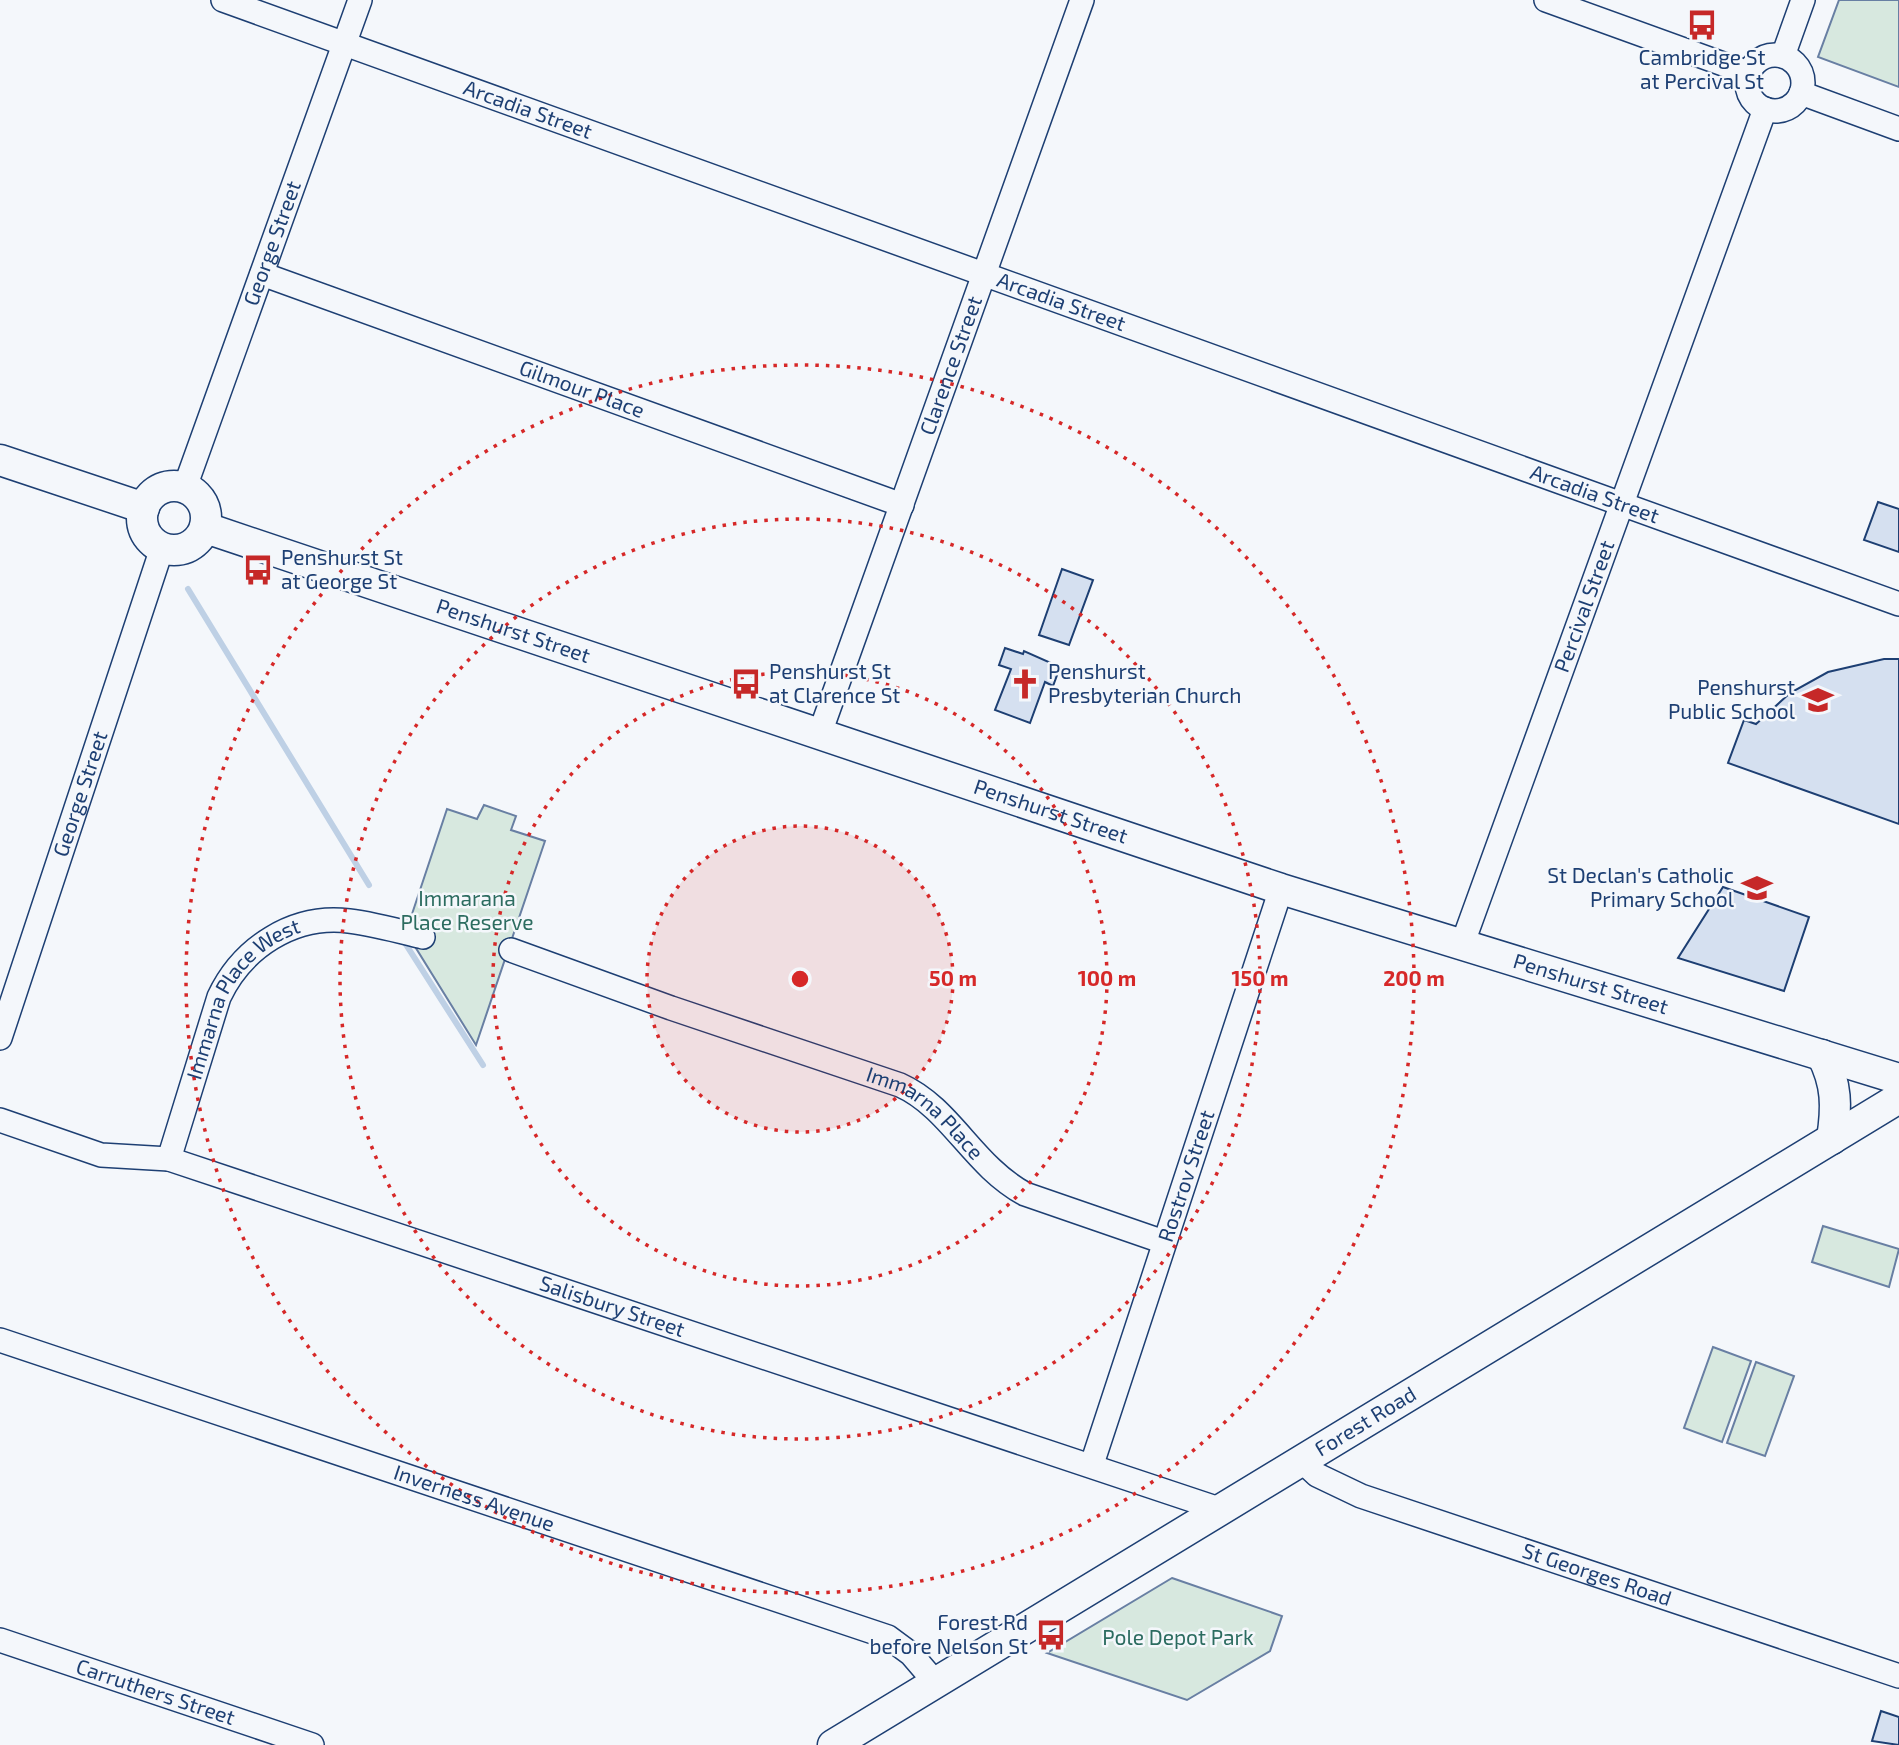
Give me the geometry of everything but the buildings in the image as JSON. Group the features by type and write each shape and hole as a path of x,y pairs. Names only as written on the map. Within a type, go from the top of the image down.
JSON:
{"main road":[{"path":"0,460 144,508"},
{"path":"165,487 185,487 194,492 205,508 206,528 201,537 183,550 162,548 147,536 143,527 144,508 148,499 165,487"},
{"name":"Penshurst Street","path":"206,528 1282,889 1899,1079"},
{"path":"1822,1055 1830,1071 1836,1096 1832,1139"},
{"name":"Forest Road","path":"834,1745 1899,1098"}],"street":[{"name":"Arcadia Street","path":"223,0 1899,604"},
{"name":"George Street","path":"185,487 360,0"},
{"name":"Clarence Street","path":"820,733 1082,0"},
{"path":"1546,0 1748,73"},
{"path":"1783,56 1803,0"},
{"path":"1766,56 1783,56 1791,60 1802,75 1801,93 1790,106 1782,110 1765,109 1757,105 1748,91 1748,73 1758,60 1766,56"},
{"path":"1801,93 1899,129"},
{"name":"Percival Street","path":"1462,944 1765,109"},
{"name":"Gilmour Place","path":"262,274 902,505"},
{"name":"George Street","path":"0,1038 162,548"},
{"name":"Rostrov Street","path":"1091,1464 1282,889"},
{"name":"Immarna Place West","path":"169,1159 219,997 231,974 249,953 282,933 322,921 348,920 424,937"},
{"name":"Immarna Place","path":"511,950 673,1004 911,1090 940,1114 982,1163 1011,1186 1025,1194 1164,1242"},
{"name":"Salisbury Street","path":"0,1120 101,1155 169,1159 1091,1464 1222,1510"},
{"name":"Inverness Avenue","path":"0,1340 888,1637 904,1647 935,1682"},
{"name":"St Georges Road","path":"1303,1461 1317,1475 1361,1496 1899,1676"},
{"name":"Carruthers Street","path":"0,1640 312,1745"}],"green space":[{"path":"1839,0 1899,0 1899,87 1818,57"},
{"name":"Immarana Place Reserve","path":"484,805 516,816 511,830 545,841 476,1045 406,932 447,809 477,819"},
{"path":"1823,1226 1899,1249 1889,1287 1812,1262"},
{"path":"1713,1347 1751,1361 1722,1442 1684,1428"},
{"path":"1756,1362 1794,1376 1765,1456 1727,1443"},
{"name":"Pole Depot Park","path":"1172,1578 1282,1616 1270,1651 1187,1700 1047,1653"}],"waterway":[{"path":"188,589 369,885"},
{"path":"405,943 483,1065"}],"place":[{"name":"Cambridge St at Percival St","path":"1702,25"},
{"name":"Penshurst St at George St","path":"258,570"},
{"name":"Penshurst St at Clarence St","path":"746,684"},
{"name":"Penshurst Presbyterian Church","path":"1025,684"},
{"name":"Penshurst Public School","path":"1818,700"},
{"name":"St Declan's Catholic Primary School","path":"1757,888"},
{"name":"Forest Rd before Nelson St","path":"1051,1635"}]}
